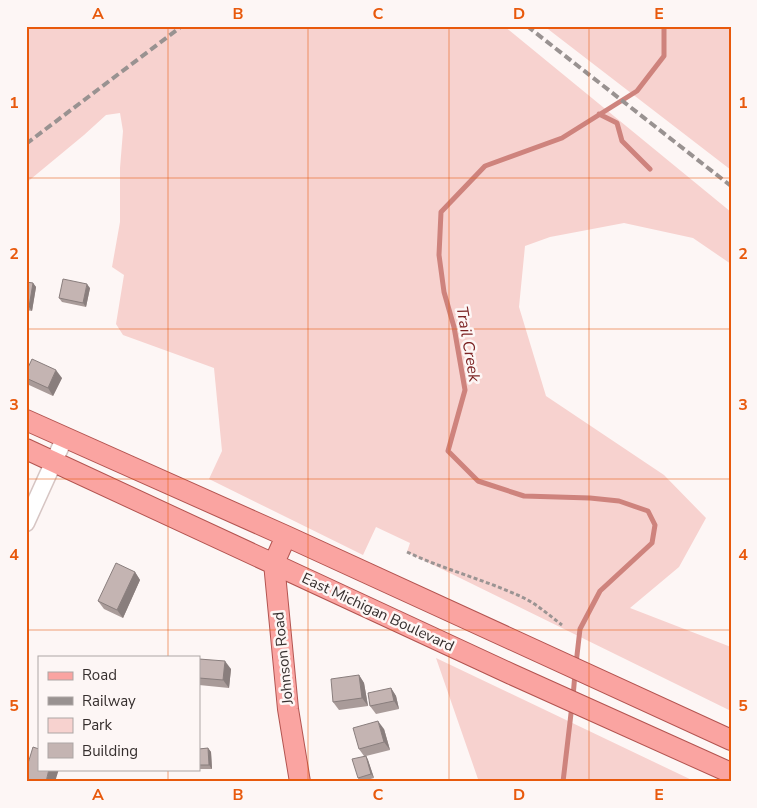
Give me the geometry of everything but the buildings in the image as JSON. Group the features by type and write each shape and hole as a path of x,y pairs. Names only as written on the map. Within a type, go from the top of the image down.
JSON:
{"main road":[{"name":"East Michigan Boulevard","path":"26,420 286,536 731,740"},
{"name":"East Michigan Boulevard","path":"26,449 511,674 731,773"},
{"name":"Johnson Road","path":"286,536 274,563 288,709 300,782"}],"street":[{"path":"26,522 65,437"}],"path":[{"path":"406,552 527,599 562,625"}],"green space":[{"path":"26,26 504,26 731,212 731,264 693,238 624,223 550,237 525,246 519,307 546,396 664,475 706,518 679,567 630,608 731,647 731,711 407,552 410,543 376,527 363,555 209,479 222,451 214,368 123,335 116,324 124,275 112,267 120,222 120,168 123,131 120,113 106,115 26,183"},
{"path":"544,26 725,26 731,31 731,170"},
{"path":"436,658 696,782 479,782"}],"waterway":[{"name":"Trail Creek","path":"576,664 580,629 600,591 652,543 655,525 648,511 619,501 524,496 478,481 448,451 465,390 454,327 444,292 439,255 441,212 485,166 562,138 637,91 664,56 664,26"},
{"path":"599,114 617,123 622,141 650,169"},
{"name":"Trail Creek","path":"573,697 575,673"},
{"name":"Trail Creek","path":"563,782 572,705"}],"railway":[{"path":"26,144 182,26"},
{"path":"527,26 731,186"}]}
